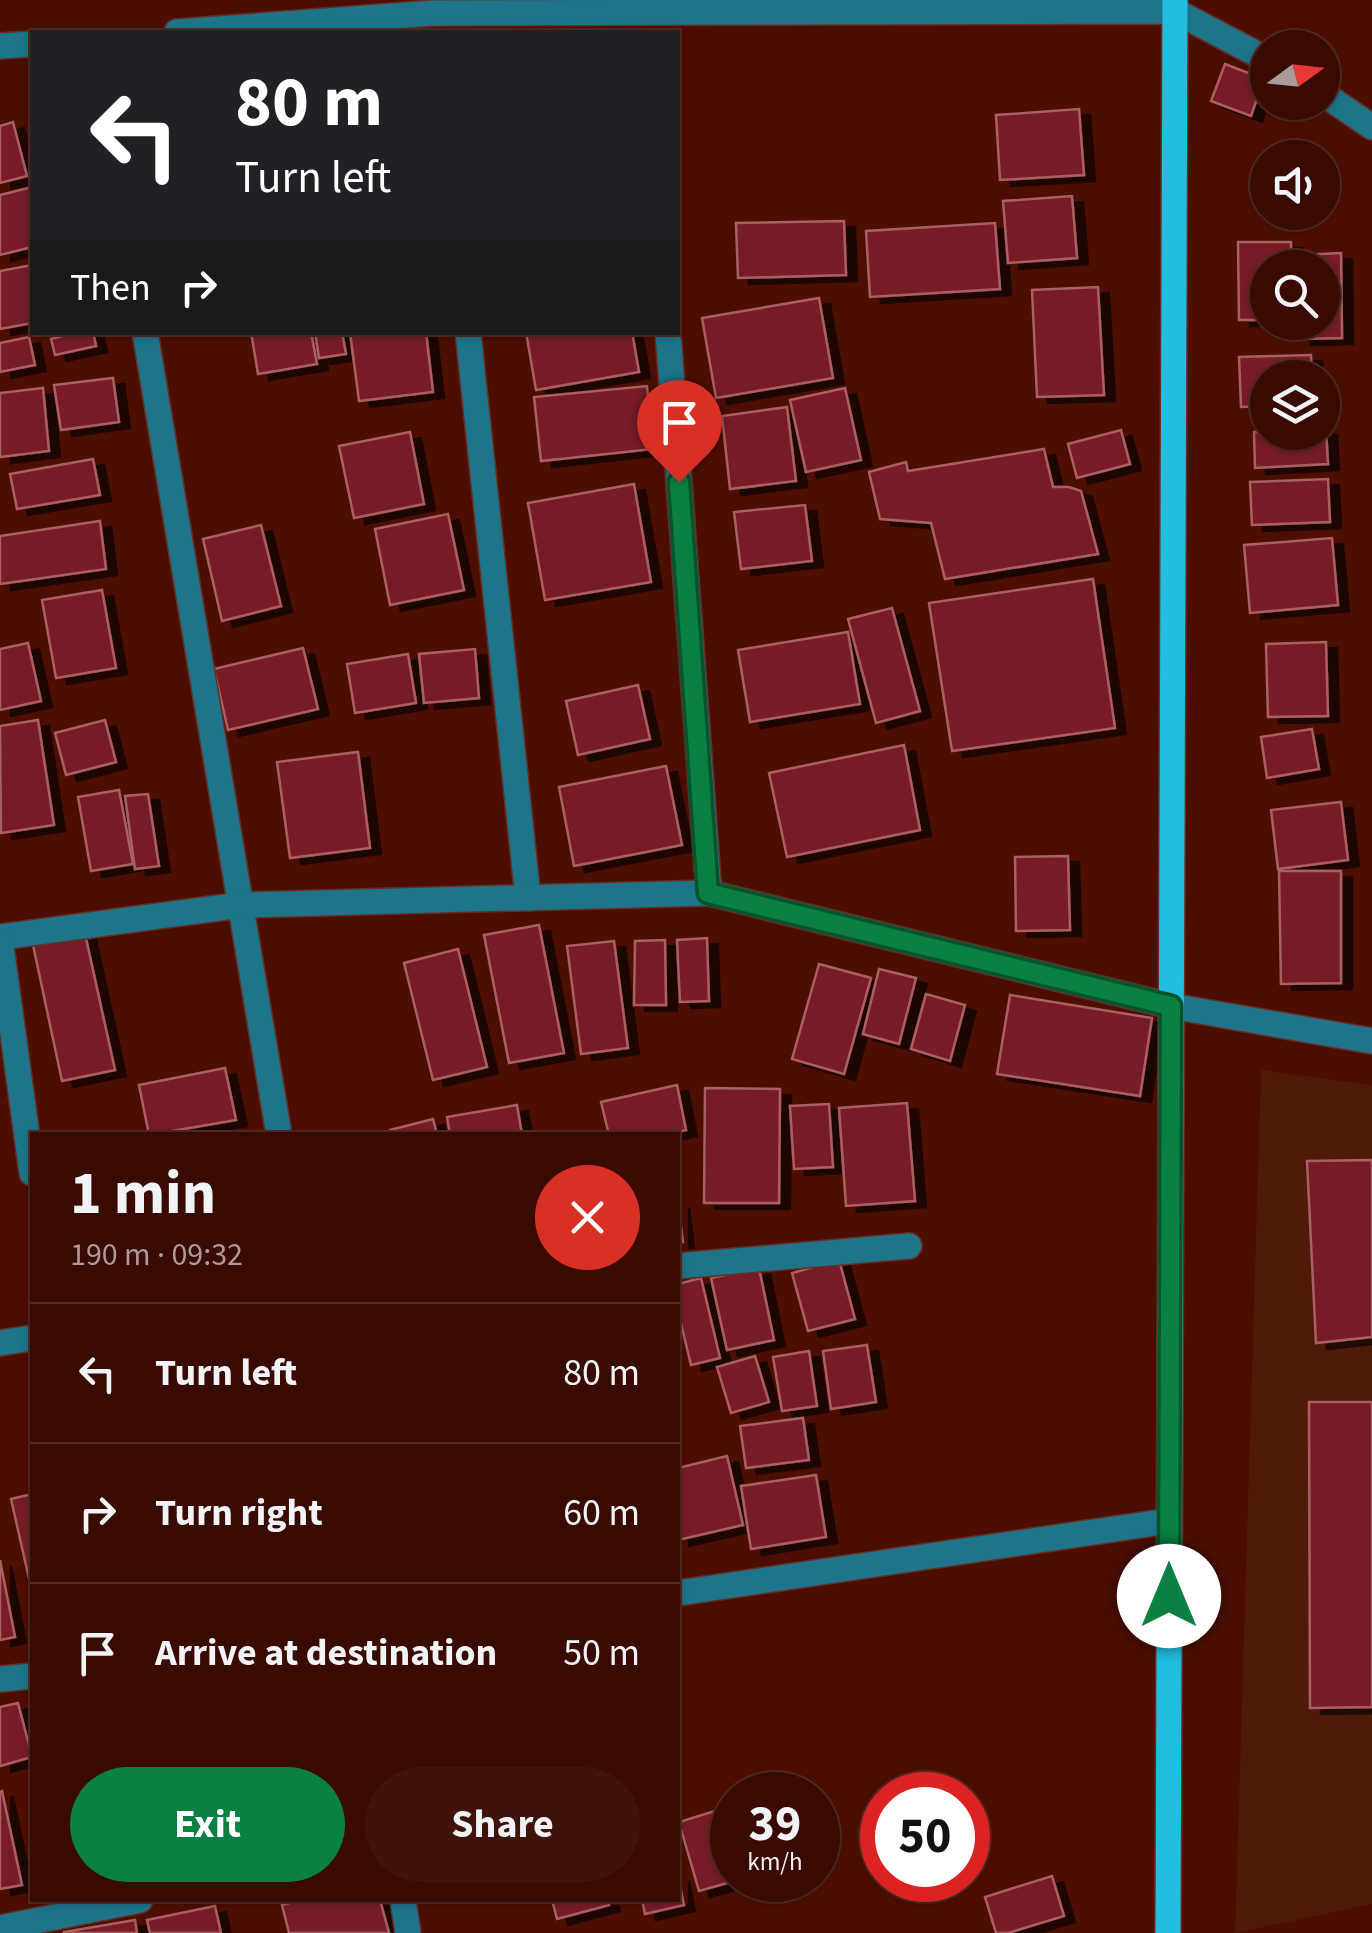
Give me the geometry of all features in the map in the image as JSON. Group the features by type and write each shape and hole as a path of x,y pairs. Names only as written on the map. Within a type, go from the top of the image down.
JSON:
{"main road":[{"path":"1168,1933 1175,5"}],"street":[{"path":"207,30 434,15 646,22 1175,5 1250,49"},
{"path":"0,46 30,44"},
{"path":"1340,106 1372,126"},
{"path":"146,335 279,1132"},
{"path":"468,335 528,898"},
{"path":"668,335 708,893"},
{"path":"30,1158 0,938 241,905 708,893 1171,1006 1372,1041"},
{"path":"680,1266 908,1246"},
{"path":"0,1343 30,1338"},
{"path":"680,1593 1169,1521"},
{"path":"0,1679 30,1676"},
{"path":"0,1928 130,1902"},
{"path":"403,1902 408,1933"}],"shaded area":[{"path":"1261,1070 1372,1085 1372,1904 1235,1933"}],"building":[{"path":"1225,64 1250,74 1250,116 1211,101"},
{"path":"1079,109 1084,175 1000,180 996,115"},
{"path":"13,122 27,176 0,183 0,126"},
{"path":"30,188 30,248 0,255 0,195"},
{"path":"1072,196 1077,258 1008,263 1003,201"},
{"path":"844,221 846,275 738,278 736,223"},
{"path":"995,223 1000,289 870,297 866,231"},
{"path":"1238,242 1291,242 1291,250 1250,250 1250,320 1239,320"},
{"path":"1340,253 1342,338 1340,338"},
{"path":"30,265 30,323 0,329 0,271"},
{"path":"1098,287 1104,395 1037,397 1032,290"},
{"path":"819,298 833,378 716,398 702,318"},
{"path":"94,335 96,346 55,355 51,339"},
{"path":"252,335 312,335 317,364 258,374"},
{"path":"315,335 343,335 346,354 319,358"},
{"path":"350,335 426,335 433,392 359,401"},
{"path":"527,335 633,335 639,372 536,390"},
{"path":"29,337 35,365 0,372 0,343"},
{"path":"1311,355 1311,360 1250,360 1250,407 1241,407 1239,357"},
{"path":"113,378 119,422 61,430 54,385"},
{"path":"647,386 653,449 541,461 534,397"},
{"path":"43,388 49,451 0,457 0,393"},
{"path":"845,388 861,460 806,472 790,400"},
{"path":"787,407 796,481 730,489 722,416"},
{"path":"1121,430 1130,464 1077,478 1068,444"},
{"path":"410,432 424,504 354,518 339,446"},
{"path":"1044,449 1053,487 1081,491 1098,554 945,579 931,523 880,519 869,472 906,462 908,471"},
{"path":"1254,450 1327,450 1328,464 1255,468"},
{"path":"93,459 100,495 17,509 10,474"},
{"path":"1328,479 1330,522 1252,525 1250,482"},
{"path":"634,484 651,582 545,600 528,503"},
{"path":"805,505 812,561 741,569 734,512"},
{"path":"448,514 464,590 390,605 375,529"},
{"path":"100,521 106,569 0,584 0,536"},
{"path":"261,525 281,606 222,621 203,539"},
{"path":"1332,538 1338,605 1250,613 1244,545"},
{"path":"1093,579 1115,728 952,751 929,603"},
{"path":"102,590 116,668 56,678 42,600"},
{"path":"892,608 920,711 876,723 848,619"},
{"path":"848,632 860,704 750,722 738,650"},
{"path":"1326,642 1328,716 1268,717 1266,644"},
{"path":"28,643 41,701 0,710 0,649"},
{"path":"303,648 318,709 228,730 214,669"},
{"path":"475,649 479,698 424,703 419,654"},
{"path":"408,654 416,703 355,713 347,664"},
{"path":"638,685 650,739 578,755 566,701"},
{"path":"38,720 54,825 1,833 0,726"},
{"path":"105,720 116,762 66,775 55,733"},
{"path":"1312,729 1319,769 1267,778 1261,737"},
{"path":"904,745 920,830 787,857 769,773"},
{"path":"358,752 370,848 290,858 277,762"},
{"path":"666,766 682,845 574,866 559,787"},
{"path":"119,790 133,864 91,871 78,797"},
{"path":"148,794 159,866 135,869 125,796"},
{"path":"1341,802 1348,860 1278,869 1271,810"},
{"path":"1068,856 1070,930 1016,931 1015,857"},
{"path":"1279,871 1341,871 1341,983 1281,984"},
{"path":"539,925 564,1053 509,1063 484,935"},
{"path":"85,934 115,1070 62,1081 33,945"},
{"path":"707,938 709,1001 680,1002 677,940"},
{"path":"665,940 666,1005 634,1005 635,941"},
{"path":"614,941 628,1048 581,1054 567,946"},
{"path":"458,949 487,1067 433,1080 404,963"},
{"path":"819,964 871,978 844,1074 792,1059"},
{"path":"879,969 916,978 899,1044 863,1034"},
{"path":"926,994 965,1005 950,1061 911,1049"},
{"path":"1010,995 1152,1018 1140,1096 997,1074"},
{"path":"225,1068 236,1120 148,1132 139,1085"},
{"path":"677,1085 686,1130 608,1132 601,1102"},
{"path":"705,1088 780,1089 779,1203 704,1203"},
{"path":"907,1103 915,1201 846,1206 839,1108"},
{"path":"829,1104 833,1167 794,1169 790,1106"},
{"path":"517,1105 522,1132 450,1132 447,1117"},
{"path":"433,1119 436,1132 390,1132"},
{"path":"1372,1160 1372,1337 1316,1343 1307,1161"},
{"path":"839,1260 855,1319 808,1331 792,1273"},
{"path":"759,1268 774,1340 727,1350 711,1278"},
{"path":"701,1278 720,1358 691,1365 680,1319 680,1283"},
{"path":"867,1345 876,1402 831,1409 823,1351"},
{"path":"809,1351 817,1406 782,1411 773,1357"},
{"path":"755,1356 769,1402 731,1413 717,1367"},
{"path":"1309,1402 1372,1402 1372,1707 1310,1708"},
{"path":"803,1418 809,1460 746,1468 740,1426"},
{"path":"727,1456 743,1525 680,1540 680,1468"},
{"path":"816,1475 826,1537 751,1549 741,1486"},
{"path":"30,1494 30,1583 11,1499"},
{"path":"0,1560 15,1637 0,1640"},
{"path":"18,1703 30,1758 0,1766 0,1707"},
{"path":"0,1792 22,1885 0,1889"},
{"path":"710,1812 710,1888 699,1891 680,1822"},
{"path":"1052,1876 1064,1916 996,1933 987,1902 990,1902 990,1895"},
{"path":"680,1885 684,1905 645,1914 642,1902 680,1902"},
{"path":"381,1902 389,1933 289,1933 282,1905"},
{"path":"553,1902 608,1902 609,1905 557,1919"},
{"path":"215,1906 221,1933 150,1933 147,1920"},
{"path":"135,1920 137,1933 64,1933 64,1932"}],"route":[{"path":"679,482 708,893 1171,1006 1169,1596"}]}
